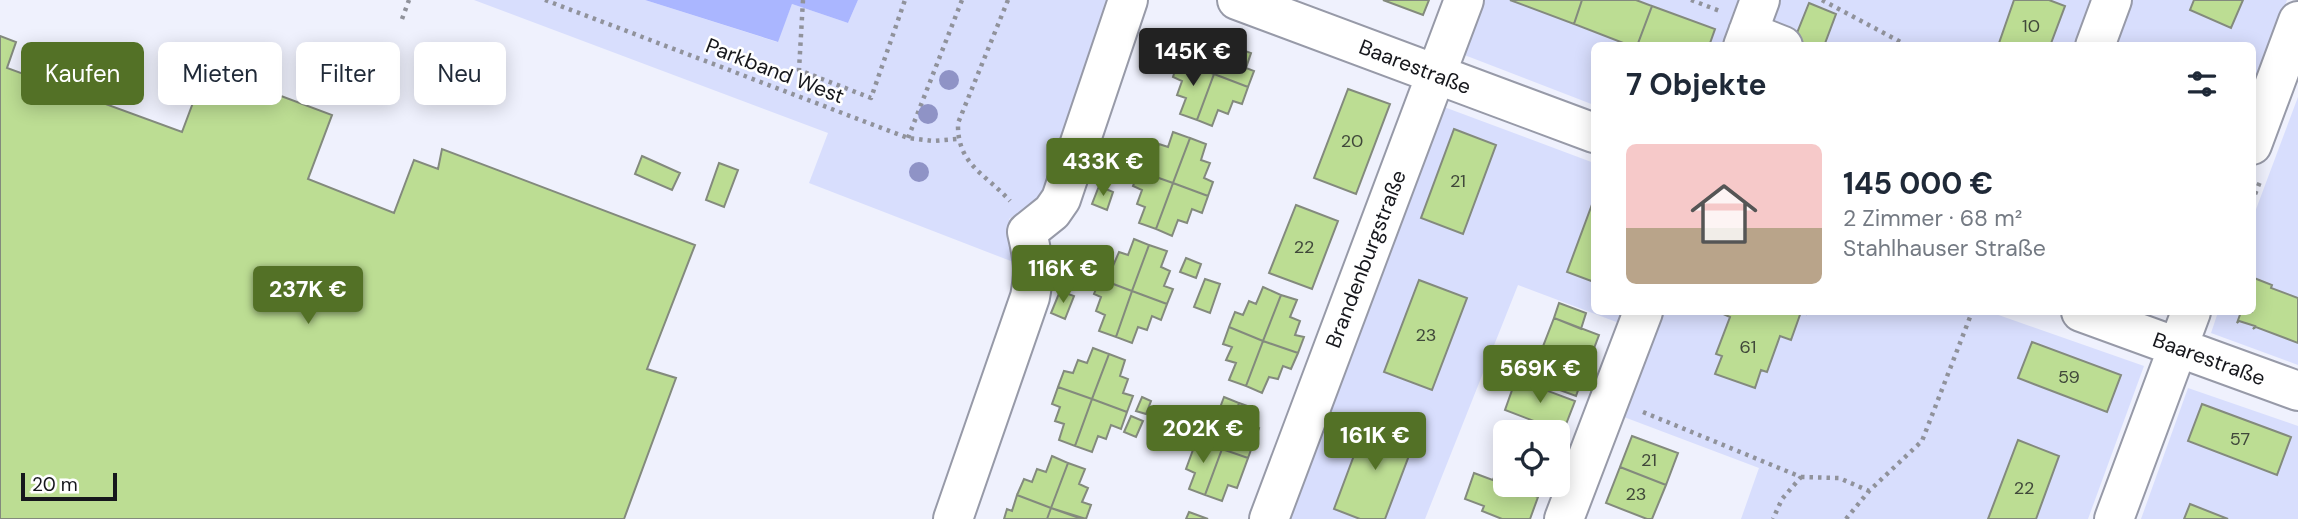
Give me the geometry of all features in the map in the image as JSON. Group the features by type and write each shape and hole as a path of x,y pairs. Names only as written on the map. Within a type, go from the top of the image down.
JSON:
{"street":[{"path":"953,519 1030,298 1034,260 1027,232 1052,212 1061,199 1128,0"},
{"name":"Baarestraße","path":"1237,0 1591,132"},
{"name":"Brandenburgstraße","path":"1269,519 1464,0"},
{"path":"2096,42 2112,0"},
{"path":"2256,134 2298,21"},
{"path":"1750,26 1776,42"},
{"path":"1564,519 1642,315"},
{"name":"Baarestraße","path":"2089,315 2298,391"},
{"path":"2114,519 2190,315"}],"path":[{"path":"402,19 409,0"},
{"name":"Parkband West","path":"545,0 908,138 933,141 957,139"},
{"path":"803,0 799,70 871,98 905,0"},
{"path":"908,138 962,0"},
{"path":"1007,0 958,123 957,139 965,157 1017,209 1027,232"},
{"path":"1822,0 1901,42"},
{"path":"1846,519 1870,491 1922,441 1971,315"},
{"path":"1610,398 1801,477 1839,478 1870,491"},
{"path":"1773,519 1782,499 1801,477"}],"shaded area":[{"path":"474,0 645,0 777,42 792,4 848,23 858,0 1111,0 1050,188 1041,198 1009,219 1016,233 1021,265 809,183 828,133"},
{"path":"645,0 858,0 848,23 792,4 778,42"},
{"path":"1474,0 1746,0 1730,42 1591,42 1591,104 1454,51"},
{"path":"1769,0 2106,0 2090,42 1754,42"},
{"path":"2123,0 2287,0 2256,82 2256,42 2107,42"},
{"path":"2298,97 2298,365 2211,333 2217,315 2256,315 2256,209"},
{"path":"1436,104 1591,162 1591,312 1518,285 1425,519 1282,519"},
{"path":"1598,315 1632,315 1627,326"},
{"path":"1655,315 1999,315 2144,366 2088,519 1741,519 1759,468 1616,414"},
{"path":"2188,388 2298,426 2298,519 2141,519"}],"building":[{"path":"1383,0 1429,0 1423,15"},
{"path":"1510,0 1582,0 1574,24"},
{"path":"1582,0 1636,0 1652,6 1638,42 1621,42 1574,24"},
{"path":"2014,0 2049,0 2065,6 2052,42 1999,42"},
{"path":"2194,0 2243,0 2231,28 2190,10"},
{"path":"1809,3 1836,14 1826,42 1793,42"},
{"path":"1652,6 1715,29 1710,42 1638,42"},
{"path":"1200,34 1225,44 1214,74 1178,61 1185,45 1194,49"},
{"path":"0,36 16,42 7,68 21,73 21,105 108,105 182,132 192,105 282,105 282,96 296,102 296,105 305,105 332,115 308,179 394,213 414,160 438,169 442,149 695,245 647,369 676,378 624,519 0,519"},
{"path":"1225,44 1251,53 1246,68 1254,71 1248,87 1214,74"},
{"path":"1178,61 1214,74 1197,120 1180,114 1186,98 1177,95 1182,81 1173,77"},
{"path":"1214,74 1248,87 1242,104 1233,101 1228,114 1218,110 1212,126 1197,120"},
{"path":"1348,89 1390,104 1356,194 1314,178"},
{"path":"1454,129 1496,145 1463,234 1421,218"},
{"path":"1173,132 1190,138 1173,183 1139,171 1145,154 1154,157 1159,144 1168,147"},
{"path":"1190,138 1206,144 1201,160 1210,163 1204,178 1213,182 1208,196 1173,183"},
{"path":"642,156 680,173 672,190 635,174"},
{"path":"719,163 738,170 724,207 706,200"},
{"path":"1139,171 1173,183 1156,229 1139,223 1145,207 1137,204 1142,190 1133,186"},
{"path":"1173,183 1208,196 1202,213 1192,209 1187,223 1178,220 1172,236 1156,229"},
{"path":"1099,186 1113,192 1107,210 1092,204"},
{"path":"1296,205 1338,221 1312,289 1269,273"},
{"path":"1591,207 1591,281 1567,272"},
{"path":"1134,239 1149,245 1132,291 1100,279 1106,263 1113,266 1119,252 1128,255"},
{"path":"1149,245 1167,251 1161,267 1170,271 1164,286 1173,289 1167,304 1132,291"},
{"path":"1186,258 1201,264 1196,278 1180,272"},
{"path":"1100,279 1132,291 1116,337 1099,331 1105,315 1096,311 1101,297 1094,294"},
{"path":"1205,279 1220,284 1210,313 1194,307"},
{"path":"2256,279 2272,285 2271,288 2298,298 2298,343 2256,327 2253,329 2255,326 2239,321 2237,323 2240,315 2256,315"},
{"path":"1419,280 1467,298 1432,390 1384,372"},
{"path":"1263,287 1281,295 1263,341 1229,327 1235,312 1243,315 1249,301 1256,304"},
{"path":"1060,291 1074,296 1065,319 1051,313"},
{"path":"1132,291 1167,304 1161,320 1152,316 1147,330 1138,327 1132,343 1116,337"},
{"path":"1281,295 1297,300 1290,317 1300,321 1295,335 1304,337 1298,353 1263,341"},
{"path":"1559,303 1586,313 1581,329 1554,318"},
{"path":"1726,315 1800,315 1791,340 1780,336 1767,372 1761,370 1755,388 1715,374 1722,356 1716,354 1730,317"},
{"path":"1554,318 1599,335 1587,367 1542,349"},
{"path":"1229,327 1263,341 1246,386 1229,380 1236,363 1226,360 1232,347 1223,344"},
{"path":"1263,341 1298,353 1291,369 1283,366 1278,379 1269,377 1262,393 1246,386"},
{"path":"2032,342 2121,375 2107,412 2018,378"},
{"path":"1093,348 1109,354 1092,399 1058,387 1064,371 1073,373 1078,360 1087,363"},
{"path":"1109,354 1125,360 1120,376 1128,379 1123,393 1133,396 1127,412 1092,399"},
{"path":"1541,367 1581,382 1576,396 1535,381"},
{"path":"1516,379 1575,401 1568,420 1531,420 1505,410"},
{"path":"1058,387 1092,399 1075,446 1059,440 1064,424 1055,421 1060,407 1052,404"},
{"path":"1142,397 1151,401 1146,414 1136,411"},
{"path":"1224,397 1239,403 1222,449 1197,439 1209,409 1218,413"},
{"path":"1092,399 1127,412 1121,429 1111,425 1106,439 1098,436 1092,452 1075,446"},
{"path":"1239,403 1256,409 1250,425 1259,428 1248,458 1222,449"},
{"path":"2202,404 2291,437 2277,475 2188,441"},
{"path":"1131,416 1143,421 1136,437 1124,432"},
{"path":"1368,418 1416,437 1385,519 1360,519 1334,509"},
{"path":"1632,436 1678,453 1666,485 1620,467"},
{"path":"1197,439 1222,449 1205,495 1189,489 1195,473 1186,469"},
{"path":"2018,440 2059,456 2036,519 1988,519"},
{"path":"1222,449 1248,458 1237,488 1228,485 1222,501 1205,495"},
{"path":"1052,456 1068,463 1051,508 1017,495 1024,479 1032,482 1037,469 1046,472"},
{"path":"1068,463 1085,469 1079,484 1088,488 1082,502 1091,505 1086,519 1051,508"},
{"path":"1620,467 1666,485 1652,519 1606,503"},
{"path":"1474,473 1493,480 1493,497 1538,497 1530,519 1502,519 1482,511 1484,506 1465,499"},
{"path":"1017,495 1051,508 1047,519 1004,519 1007,509 1012,511"},
{"path":"2190,504 2228,519 2184,519"},
{"path":"1051,508 1082,519 1047,519"},
{"path":"1189,512 1208,519 1186,519"}]}
